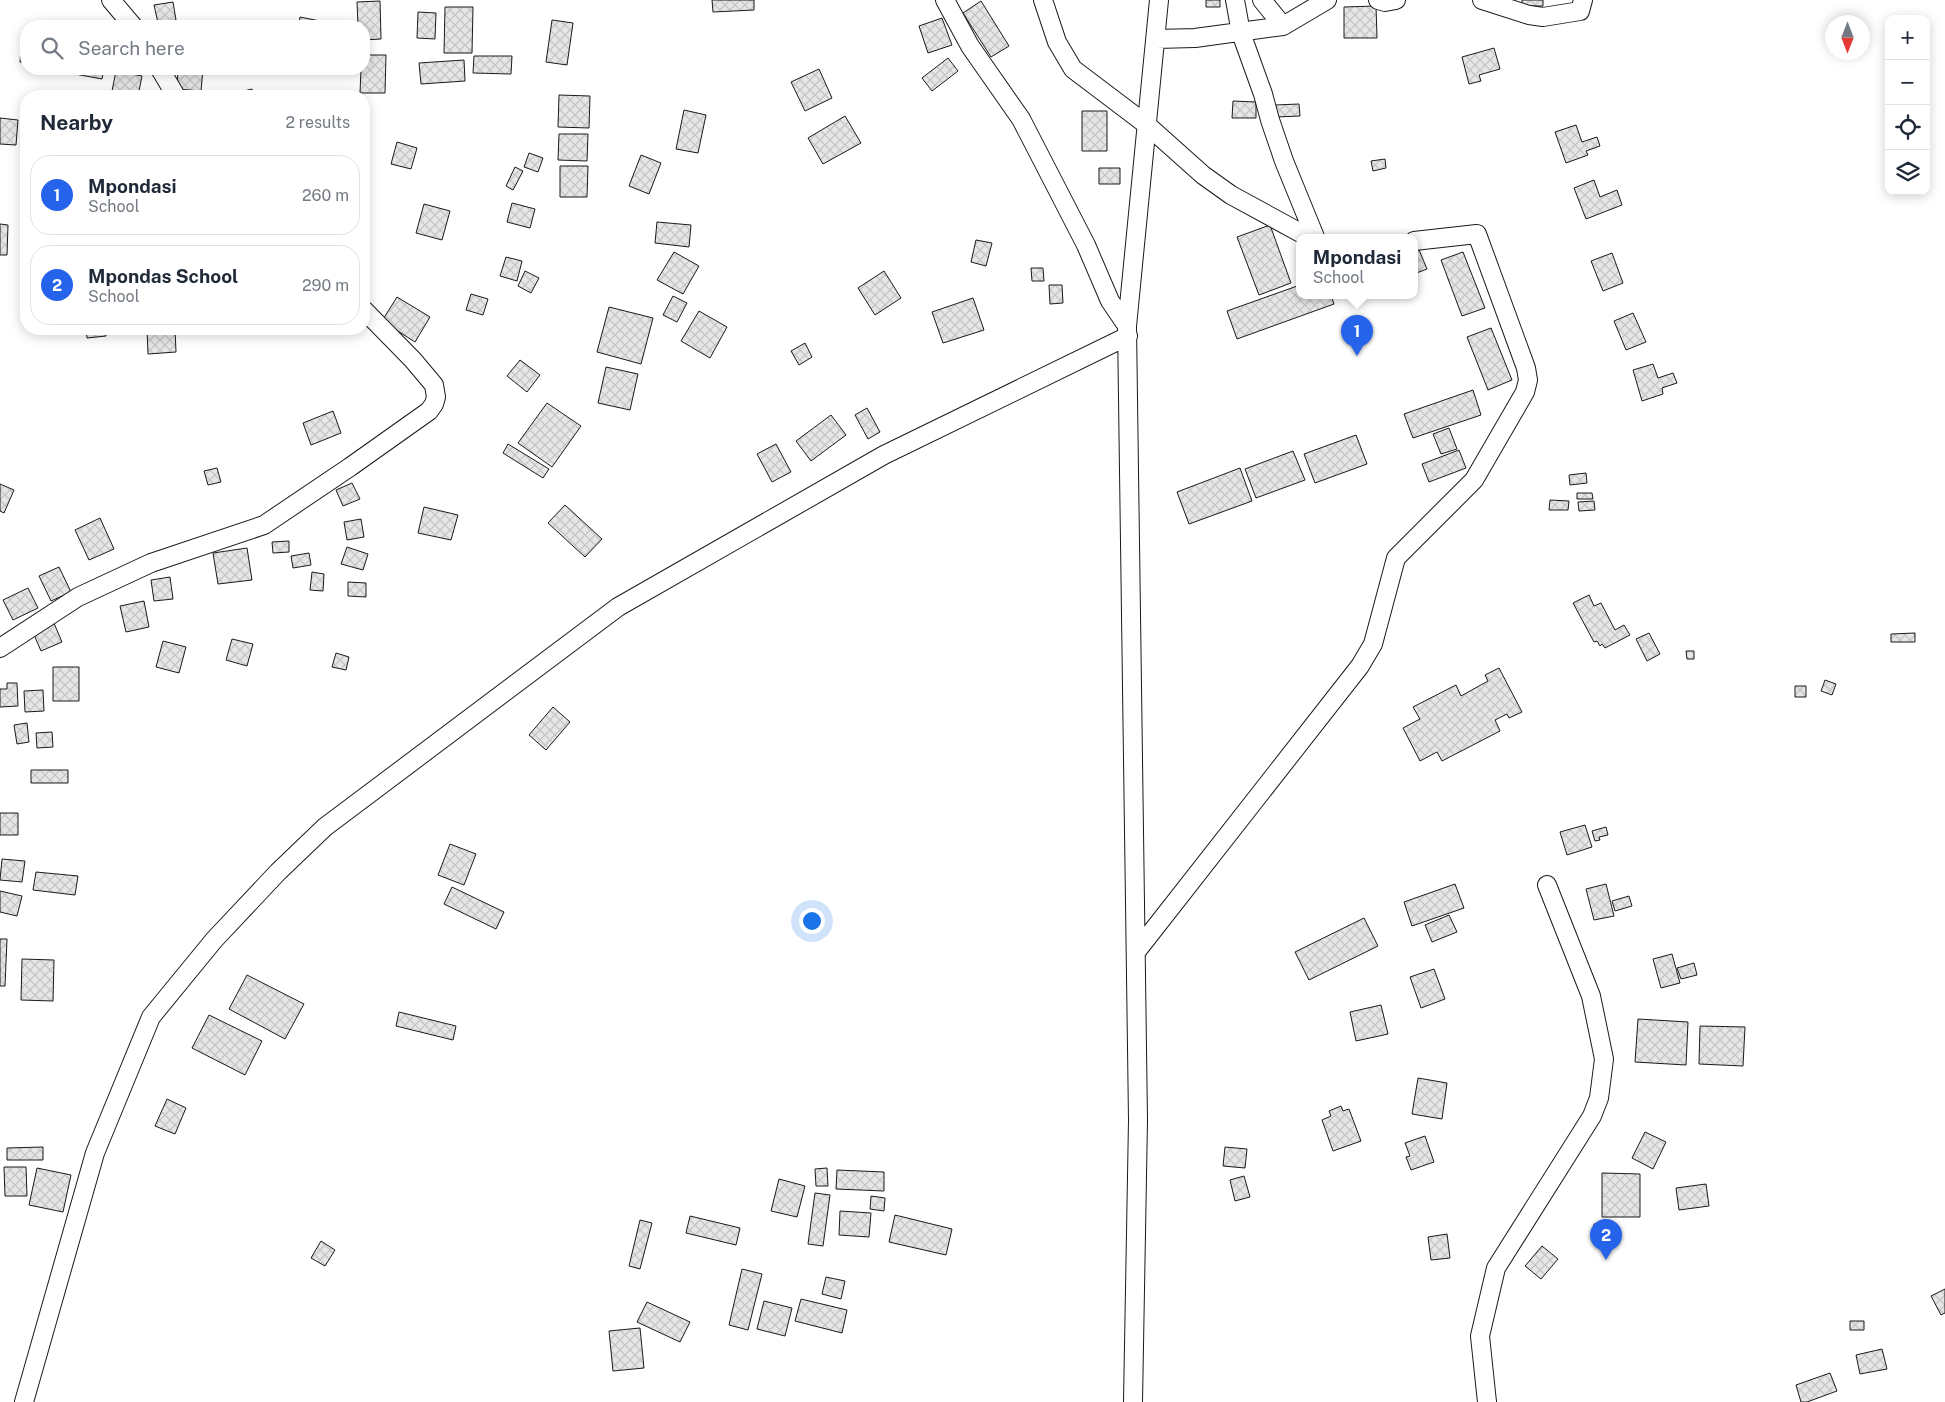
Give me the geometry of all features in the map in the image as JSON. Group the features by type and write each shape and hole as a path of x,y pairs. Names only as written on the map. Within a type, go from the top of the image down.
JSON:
{"street":[{"path":"111,0 128,20"},
{"path":"945,0 970,46 1021,119 1086,245 1110,301 1128,331"},
{"path":"1043,0 1058,42 1073,69 1147,125 1203,175 1238,199 1302,234"},
{"path":"1133,1402 1138,1120 1128,331 1159,0"},
{"path":"1234,0 1240,33 1263,94 1284,161 1314,234"},
{"path":"1262,0 1283,26"},
{"path":"1156,39 1195,38 1283,26 1327,0"},
{"path":"1378,0 1386,2 1396,0"},
{"path":"1482,0 1504,3 1529,15 1543,17 1580,11 1583,0"},
{"path":"164,75 172,90"},
{"path":"1136,952 1360,666 1372,644 1396,558 1474,480 1525,392 1528,380 1526,368 1476,234 1418,241"},
{"path":"0,648 78,597 94,589 151,563 264,525 430,411 436,397 434,385 413,360 370,316"},
{"path":"24,1402 95,1154 150,1017 214,940 278,872 325,827 618,607 884,455 1128,331"},
{"path":"1487,1402 1480,1336 1496,1268 1592,1116 1599,1098 1602,1079 1604,1059 1592,996 1547,885"}],"building":[{"path":"712,0 754,0 754,10 713,12"},
{"path":"1206,0 1220,0 1220,7 1206,7"},
{"path":"1522,0 1543,0 1543,6 1522,6"},
{"path":"380,1 381,39 370,40 370,20 358,20 357,2"},
{"path":"981,1 1009,46 991,57 963,13"},
{"path":"173,2 176,20 157,20 154,5"},
{"path":"1376,6 1377,38 1344,38 1344,7"},
{"path":"445,7 473,7 472,53 444,53"},
{"path":"418,12 436,13 435,39 417,38"},
{"path":"300,17 315,20 299,20"},
{"path":"942,18 952,45 928,53 919,26"},
{"path":"552,20 573,23 567,65 546,62"},
{"path":"1494,48 1500,69 1479,75 1481,81 1469,84 1462,57"},
{"path":"370,55 386,55 385,93 370,93 370,90 360,90 361,75 370,75"},
{"path":"474,56 512,56 511,74 473,73"},
{"path":"948,58 958,71 932,91 922,78"},
{"path":"464,60 465,81 421,84 419,63"},
{"path":"819,69 832,98 805,111 791,82"},
{"path":"80,75 103,75 102,79"},
{"path":"115,75 142,76 139,90 112,90"},
{"path":"178,75 202,75 201,90 177,89"},
{"path":"559,95 590,96 589,128 558,127"},
{"path":"1233,101 1256,102 1256,118 1232,118"},
{"path":"1299,104 1300,116 1275,117 1275,105"},
{"path":"684,110 706,115 698,153 676,149"},
{"path":"1082,111 1107,111 1107,151 1082,151"},
{"path":"845,116 861,143 823,164 808,138"},
{"path":"0,118 18,120 16,145 0,144"},
{"path":"1576,125 1582,142 1597,137 1600,146 1586,151 1588,155 1566,163 1555,132"},
{"path":"559,134 588,134 587,161 558,160"},
{"path":"397,142 417,148 411,169 391,164"},
{"path":"529,153 543,158 538,172 524,167"},
{"path":"641,155 661,163 649,194 629,186"},
{"path":"1385,159 1386,168 1373,171 1371,161"},
{"path":"560,166 588,166 587,197 560,197"},
{"path":"515,167 523,171 513,190 506,186"},
{"path":"1099,168 1120,168 1120,184 1099,184"},
{"path":"1594,180 1600,197 1617,190 1622,205 1586,219 1574,188"},
{"path":"512,203 535,209 530,228 507,222"},
{"path":"424,204 450,211 442,240 416,233"},
{"path":"657,222 691,225 689,247 655,243"},
{"path":"0,224 8,225 7,255 0,255"},
{"path":"1270,225 1291,283 1259,295 1237,237"},
{"path":"976,240 992,243 986,266 971,262"},
{"path":"1418,247 1427,269 1418,272"},
{"path":"674,252 699,266 683,294 657,280"},
{"path":"1463,252 1485,308 1462,316 1441,260"},
{"path":"1612,253 1623,283 1603,291 1591,261"},
{"path":"506,257 522,261 517,281 500,276"},
{"path":"1031,268 1043,268 1044,281 1032,281"},
{"path":"525,271 539,278 531,293 518,286"},
{"path":"884,271 901,298 875,315 858,288"},
{"path":"1049,285 1062,285 1063,303 1050,304"},
{"path":"1296,286 1296,299 1332,299 1334,304 1237,339 1227,311"},
{"path":"471,294 488,299 483,315 466,310"},
{"path":"673,296 687,303 677,322 663,315"},
{"path":"397,297 430,317 415,342 382,321"},
{"path":"973,298 984,330 943,343 932,312"},
{"path":"609,307 653,318 641,364 597,352"},
{"path":"699,311 727,327 710,358 681,341"},
{"path":"1633,313 1646,342 1626,350 1614,321"},
{"path":"1352,318 1357,323 1352,328 1347,323"},
{"path":"1491,328 1512,380 1488,390 1467,337"},
{"path":"87,335 106,336 87,338"},
{"path":"147,335 175,335 176,352 148,354"},
{"path":"805,343 812,357 799,365 791,351"},
{"path":"520,360 540,375 527,392 507,376"},
{"path":"1653,364 1658,378 1673,373 1677,383 1662,388 1663,394 1642,401 1633,370"},
{"path":"606,367 638,374 630,410 598,403"},
{"path":"1473,390 1481,415 1413,438 1404,414"},
{"path":"547,403 581,426 552,467 518,443"},
{"path":"867,408 880,432 868,439 855,415"},
{"path":"333,411 341,433 311,445 303,423"},
{"path":"831,415 846,435 811,461 796,441"},
{"path":"1449,428 1457,449 1441,454 1433,434"},
{"path":"1356,435 1367,464 1315,483 1304,454"},
{"path":"508,444 549,469 543,478 503,453"},
{"path":"776,444 791,472 772,482 757,454"},
{"path":"1459,450 1466,468 1429,482 1422,464"},
{"path":"1293,451 1305,480 1256,498 1245,469"},
{"path":"217,468 221,482 208,485 204,471"},
{"path":"1240,468 1252,501 1189,524 1177,492"},
{"path":"1586,473 1587,483 1570,485 1569,475"},
{"path":"352,483 360,499 343,506 336,490"},
{"path":"0,484 14,490 4,513 0,511"},
{"path":"1577,493 1592,493 1593,499 1577,499"},
{"path":"1550,500 1569,501 1568,510 1549,510"},
{"path":"1594,501 1595,510 1579,511 1578,502"},
{"path":"565,505 602,539 585,557 548,523"},
{"path":"424,507 458,515 451,540 418,533"},
{"path":"100,518 114,549 89,560 75,530"},
{"path":"361,519 364,537 347,540 344,522"},
{"path":"289,541 289,552 273,553 272,542"},
{"path":"347,547 368,554 363,570 341,564"},
{"path":"247,548 252,580 218,584 213,553"},
{"path":"309,553 311,565 293,568 291,556"},
{"path":"59,567 71,592 51,601 39,576"},
{"path":"312,572 324,574 323,591 310,590"},
{"path":"170,577 173,599 154,601 151,580"},
{"path":"348,582 366,583 366,597 348,596"},
{"path":"28,588 38,608 13,620 3,600"},
{"path":"1589,595 1594,606 1601,603 1615,630 1624,625 1630,635 1605,648 1602,644 1600,646 1597,641 1594,642 1573,603"},
{"path":"144,601 149,627 126,632 120,606"},
{"path":"53,621 62,642 41,651 32,630"},
{"path":"1649,633 1660,654 1647,661 1636,639"},
{"path":"1915,633 1915,642 1891,642 1891,634"},
{"path":"232,639 253,644 247,666 226,660"},
{"path":"163,641 186,647 179,673 156,667"},
{"path":"1686,651 1694,651 1694,659 1687,659"},
{"path":"336,653 349,657 346,670 332,667"},
{"path":"53,667 79,667 79,701 53,701"},
{"path":"1499,668 1522,712 1509,718 1507,714 1495,720 1500,731 1442,761 1437,752 1420,761 1403,728 1420,719 1413,707 1456,685 1461,696 1488,681 1485,675"},
{"path":"1825,680 1836,684 1832,695 1821,691"},
{"path":"7,683 17,683 18,706 0,707 0,689 7,689"},
{"path":"1795,686 1806,686 1806,697 1795,697"},
{"path":"43,690 44,711 25,712 24,691"},
{"path":"553,707 570,722 546,750 529,735"},
{"path":"27,723 29,742 17,744 14,725"},
{"path":"52,732 53,747 37,748 36,733"},
{"path":"31,770 68,770 68,783 31,783"},
{"path":"0,813 18,813 18,835 0,835"},
{"path":"1585,825 1592,847 1567,855 1560,832"},
{"path":"1606,827 1608,835 1599,837 1600,840 1595,841 1592,831"},
{"path":"450,844 476,854 464,885 438,875"},
{"path":"2,859 25,861 22,882 0,880"},
{"path":"36,872 78,876 75,895 33,890"},
{"path":"1455,884 1464,908 1412,926 1404,902"},
{"path":"1606,884 1614,916 1594,920 1586,889"},
{"path":"452,887 504,912 496,929 444,904"},
{"path":"0,891 22,896 17,916 0,912"},
{"path":"1629,896 1632,906 1615,911 1612,901"},
{"path":"1449,915 1457,932 1432,942 1425,925"},
{"path":"1364,918 1378,946 1309,980 1295,952"},
{"path":"0,939 7,939 5,986 0,986"},
{"path":"1672,954 1680,983 1661,988 1653,959"},
{"path":"22,959 54,960 53,1001 21,1000"},
{"path":"1694,963 1697,975 1681,979 1677,968"},
{"path":"1434,969 1445,999 1421,1008 1410,977"},
{"path":"247,975 304,1004 285,1039 229,1009"},
{"path":"1381,1005 1388,1034 1356,1041 1350,1012"},
{"path":"399,1012 456,1026 453,1040 396,1026"},
{"path":"209,1015 262,1041 245,1075 192,1048"},
{"path":"1638,1019 1688,1022 1686,1065 1635,1062"},
{"path":"1700,1026 1745,1027 1743,1066 1699,1064"},
{"path":"1418,1078 1447,1083 1442,1119 1412,1114"},
{"path":"167,1099 186,1108 175,1134 155,1126"},
{"path":"1341,1106 1343,1111 1349,1109 1361,1141 1333,1151 1322,1120 1331,1116 1329,1111"},
{"path":"1645,1132 1666,1142 1653,1169 1632,1158"},
{"path":"1425,1136 1434,1162 1411,1170 1406,1157 1410,1156 1405,1143"},
{"path":"43,1147 43,1160 7,1160 7,1148"},
{"path":"1225,1147 1247,1149 1245,1168 1223,1166"},
{"path":"4,1167 26,1167 27,1196 5,1196"},
{"path":"37,1168 71,1175 63,1212 29,1205"},
{"path":"827,1168 828,1186 816,1186 815,1169"},
{"path":"837,1170 884,1172 884,1191 836,1189"},
{"path":"1602,1173 1640,1174 1640,1217 1602,1217"},
{"path":"1244,1176 1250,1197 1235,1201 1230,1180"},
{"path":"779,1179 805,1186 797,1217 771,1211"},
{"path":"1706,1184 1709,1206 1679,1210 1676,1188"},
{"path":"815,1193 830,1195 823,1246 808,1244"},
{"path":"871,1196 885,1198 884,1211 870,1209"},
{"path":"840,1211 871,1213 869,1237 839,1235"},
{"path":"895,1215 952,1229 946,1255 889,1242"},
{"path":"690,1216 740,1228 736,1245 686,1233"},
{"path":"640,1220 652,1223 640,1269 629,1266"},
{"path":"1611,1222 1612,1237 1595,1239 1594,1224"},
{"path":"1447,1234 1450,1258 1431,1260 1428,1237"},
{"path":"321,1241 335,1250 325,1266 311,1258"},
{"path":"1542,1246 1558,1259 1541,1279 1525,1266"},
{"path":"742,1269 762,1274 748,1330 729,1325"},
{"path":"826,1277 845,1281 841,1299 822,1294"},
{"path":"1945,1289 1945,1313 1941,1315 1931,1296"},
{"path":"801,1299 847,1310 842,1333 795,1321"},
{"path":"764,1301 792,1308 785,1336 757,1329"},
{"path":"647,1302 690,1322 680,1342 637,1322"},
{"path":"1850,1321 1864,1321 1864,1330 1850,1330"},
{"path":"640,1328 644,1368 613,1371 609,1331"},
{"path":"1882,1349 1887,1369 1860,1374 1856,1355"},
{"path":"1830,1373 1837,1391 1807,1402 1801,1402 1796,1385"}],"place":[{"name":"Mpondasi","path":"1357,356"},
{"name":"Mpondas School","path":"1606,1260"}]}
